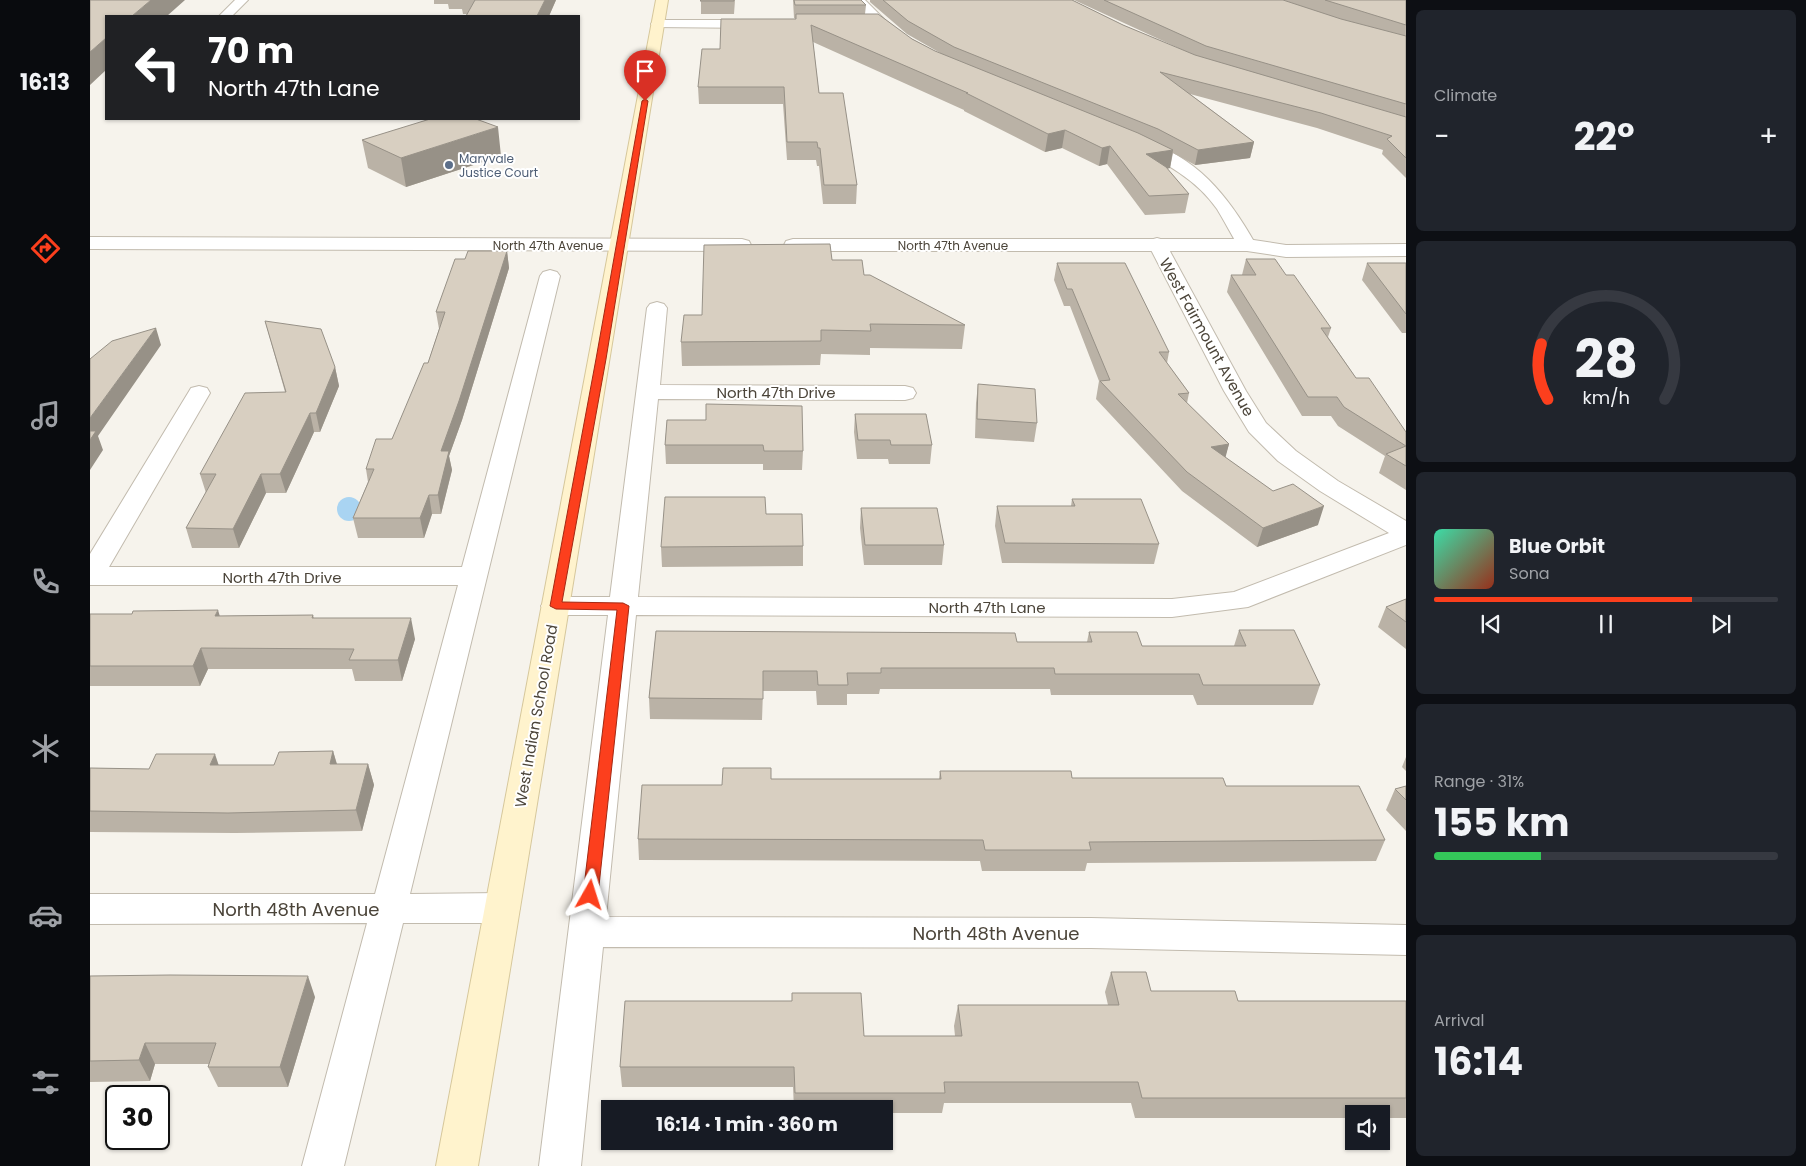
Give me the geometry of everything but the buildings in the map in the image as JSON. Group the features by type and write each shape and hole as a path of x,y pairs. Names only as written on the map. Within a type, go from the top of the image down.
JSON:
{"main road":[{"name":"West Indian School Road","path":"457,1166 662,0"}],"street":[{"path":"226,15 242,0"},
{"path":"858,0 881,24 916,48"},
{"path":"658,24 774,24"},
{"path":"862,24 881,24"},
{"path":"1128,140 1169,160 1193,175 1208,188 1233,220 1247,245"},
{"name":"North 47th Avenue","path":"1247,245 1276,237 1406,236"},
{"name":"North 47th Avenue","path":"90,243 620,245 1157,244 1247,245 1286,251 1406,250"},
{"name":"West Fairmount Avenue","path":"1157,244 1231,384 1257,427 1287,456 1329,486 1406,532"},
{"path":"323,1166 550,276"},
{"path":"560,1166 657,308"},
{"name":"North 47th Drive","path":"648,392 905,393"},
{"path":"90,576 199,393"},
{"name":"North 47th Lane","path":"556,606 1172,608 1238,600 1406,536"},
{"name":"North 47th Drive","path":"90,576 474,576"},
{"name":"North 48th Avenue","path":"90,909 502,908"},
{"name":"North 48th Avenue","path":"586,932 1091,933 1406,940"}],"water":[{"path":"349,497 358,500 361,509 358,518 349,521 340,518 337,509 340,500"}],"place":[{"name":"Maryvale Justice Court","path":"449,165"}],"route":[{"path":"590,895 623,606 556,606 645,101"}]}
